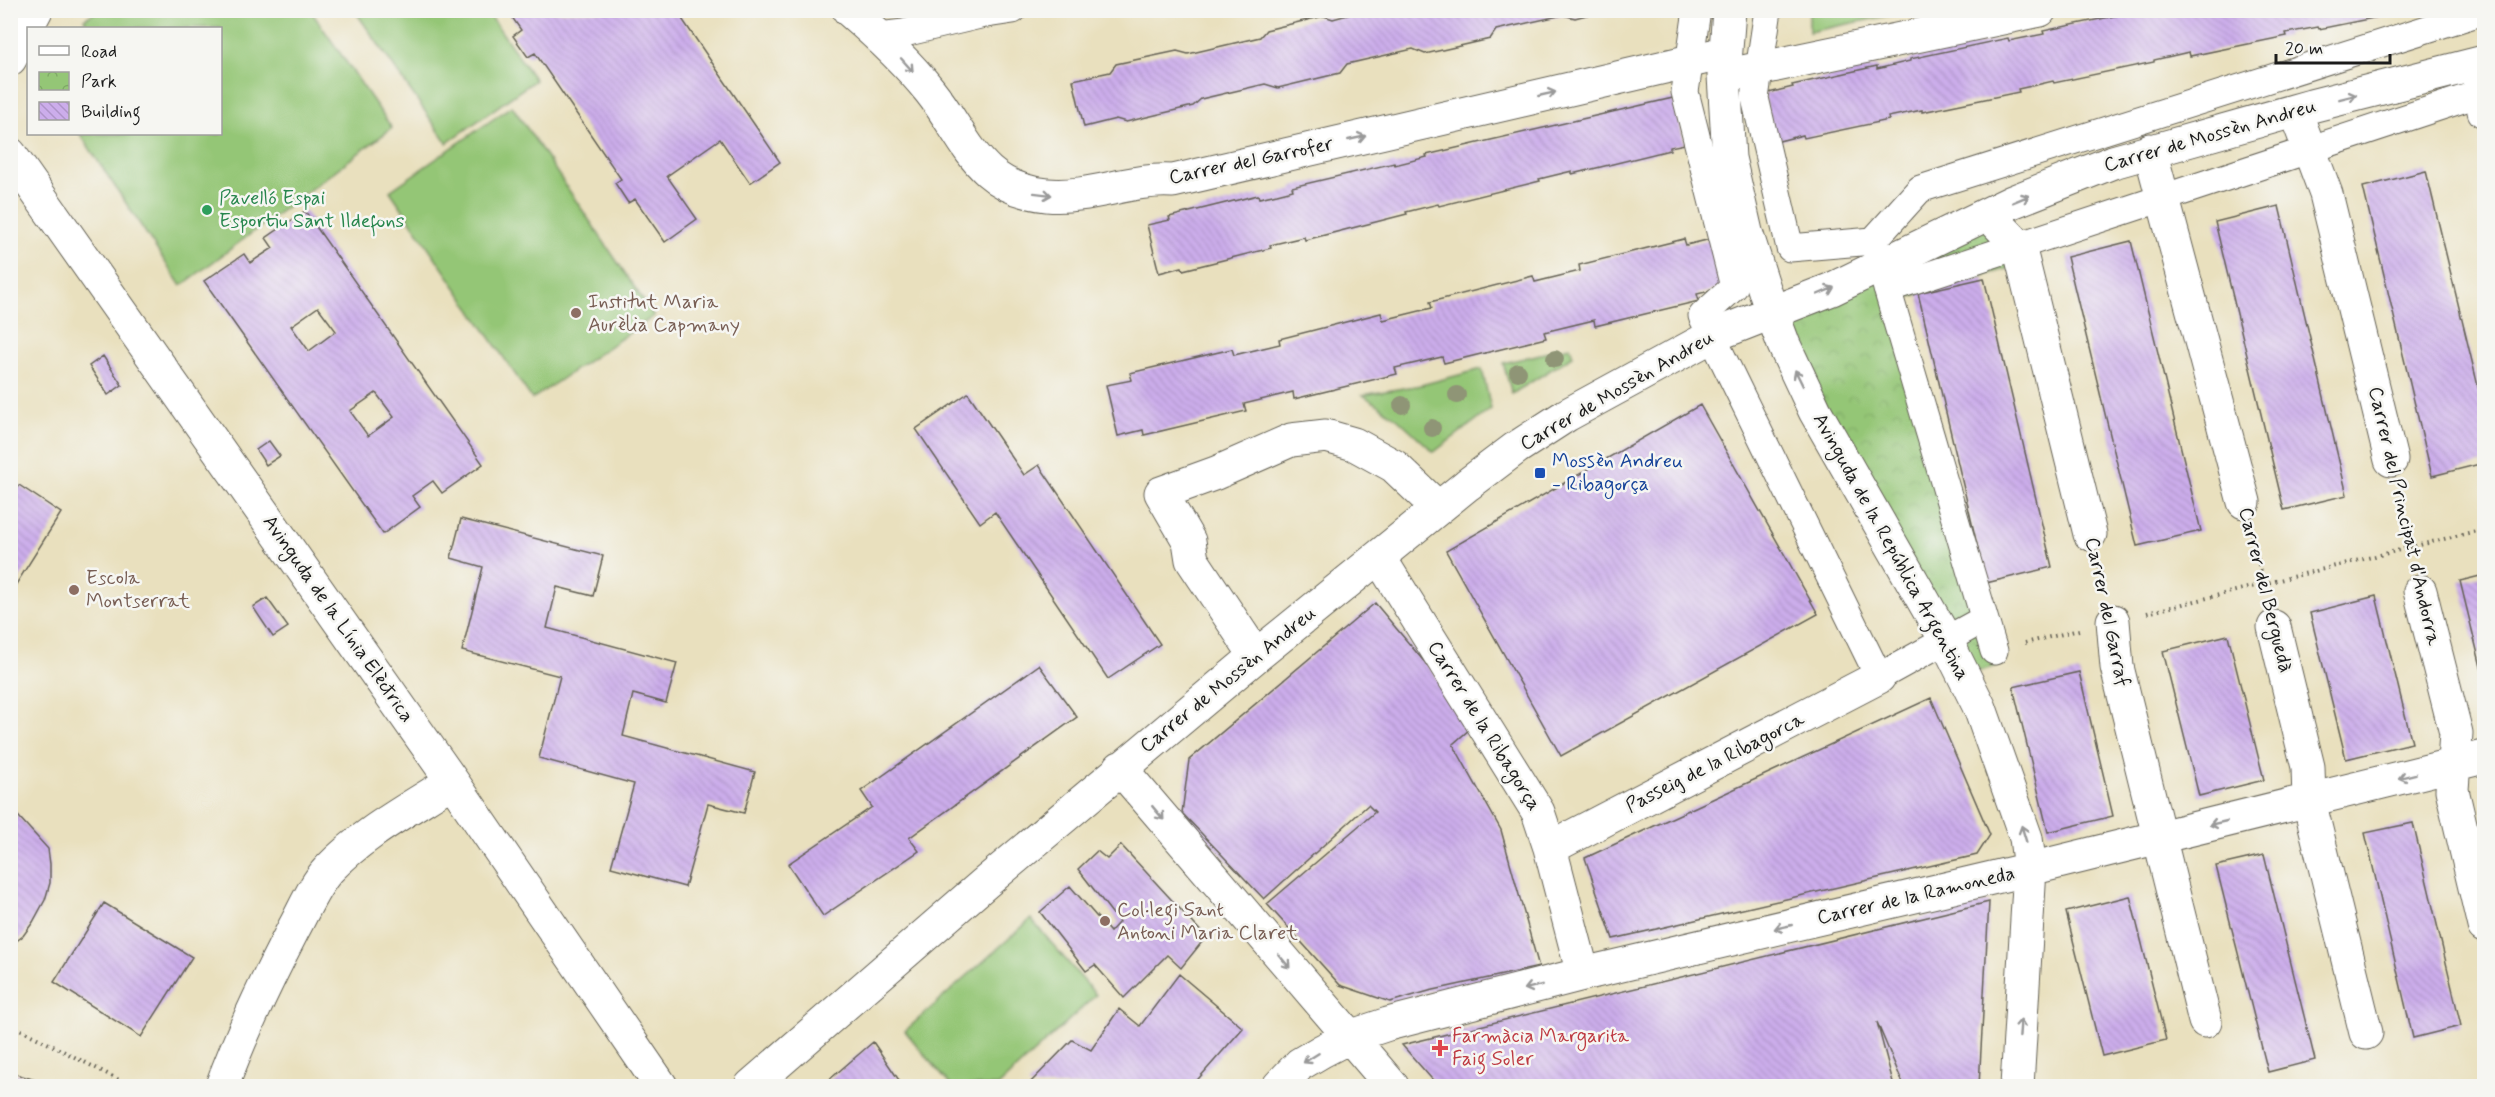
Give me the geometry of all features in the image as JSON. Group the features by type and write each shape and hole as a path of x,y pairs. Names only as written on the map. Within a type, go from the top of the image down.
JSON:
{"street":[{"path":"10,58 36,10"},
{"name":"Carrer del Garrofer","path":"849,10 879,36 931,92 977,162 1010,186 1048,195 1094,193 1159,180 1173,181 1689,62 1760,69 2040,10"},
{"path":"879,36 904,33 980,15 1013,10"},
{"path":"1696,10 1685,92 1734,287 1702,316 1879,677 1984,619"},
{"name":"Avinguda de la República Argentina","path":"1729,10 1725,65 1729,158 1736,197 1772,313 1815,411 1946,640 1983,718 2026,838 2030,869 2017,1086"},
{"path":"1768,10 1755,98 1790,248 1880,266 2019,246 2309,150 2482,84"},
{"path":"1994,651 1880,266 1920,189 2484,11"},
{"name":"Carrer de Mossèn Andreu","path":"751,1086 1120,768 1256,656 1438,508 1516,448 1568,415 1712,336 1772,313 1880,266 1988,214 2113,162 2295,111 2482,84"},
{"name":"Carrer del Principat d'Andorra","path":"2295,111 2326,194 2391,460"},
{"name":"Carrer del Berguedà","path":"2150,150 2244,502"},
{"name":"Avinguda de la Línia Elèctrica","path":"10,154 452,781 661,1086"},
{"path":"1988,214 2019,246"},
{"name":"Carrer del Garraf","path":"2019,246 2090,534"},
{"path":"1256,656 1192,560 1189,541 1161,493 1291,440 1326,436 1353,444 1394,466 1438,508"},
{"name":"Carrer de la Ribagorça","path":"1379,557 1538,812 1550,848 1583,974"},
{"name":"Carrer del Principat d'Andorra","path":"2420,591 2456,733 2470,760 2451,790 2484,926"},
{"name":"Carrer del Garraf","path":"2113,621 2117,667 2205,1020"},
{"name":"Carrer del Berguedà","path":"2274,627 2308,767 2309,801 2366,1033"},
{"name":"Passeig de la Ribagorca","path":"1550,848 1879,677"},
{"name":"Carrer de la Ramoneda","path":"1279,1086 1300,1065 1349,1037 1388,1024 1583,974 2030,869 2470,760"},
{"path":"1120,768 1392,1086"},
{"path":"222,1086 239,1039 267,979 328,870 384,825 452,781"}],"path":[{"name":"Carrer del Principat d'Andorra","path":"2391,460 2420,591"},
{"name":"Carrer del Berguedà","path":"2244,502 2274,627"},
{"path":"1994,651 2484,529"},
{"name":"Carrer del Garraf","path":"2090,534 2113,621"},
{"path":"10,1024 131,1086"}],"green space":[{"path":"1809,10 1911,10 1911,11 1809,32"},
{"name":"Pavelló Espai Esportiu Sant Ildefons","path":"97,11 311,11 392,128 181,286 81,135 222,135 222,27 88,27 84,19"},
{"path":"355,11 487,11 535,80 447,143"},
{"path":"512,106 654,316 532,399 390,191"},
{"path":"1985,224 2017,266 1905,298 2002,664 1973,673 1811,380 1785,318"},
{"path":"1570,347 1573,356 1512,394 1503,363"},
{"path":"1482,369 1491,409 1434,452 1398,419 1363,395 1421,385"},
{"path":"1031,919 1096,995 998,1086 951,1086 905,1031"}],"building":[{"path":"507,10 553,12 676,10 780,162 750,183 720,139 667,176 697,219 665,242 635,199 628,203 615,183 621,179 535,53 528,57 513,36 521,30"},
{"path":"1366,10 1602,11 1575,18 1563,15 1496,30 1490,39 1425,54 1413,49 1347,64 1340,73 1278,88 1265,84 1201,99 1193,106 1126,122 1116,119 1084,127 1073,80 1110,72 1116,64 1177,51 1188,54 1260,37 1266,30 1324,16 1333,19"},
{"path":"2143,10 2145,13 2157,10 2403,12 2319,29 2318,27 2286,33 2287,36 2190,56 2189,52 2154,60 2154,62 2018,89 2019,92 1888,117 1889,120 1804,138 1803,135 1775,142 1764,94 1793,87 1792,85 1877,66 1877,69 1910,61 1910,59 2008,38 2009,41 2044,34 2043,31"},
{"path":"1673,98 1685,144 1670,147 1670,150 1572,174 1572,171 1539,179 1540,181 1406,212 1407,214 1305,240 1304,237 1270,245 1271,248 1183,270 1182,267 1159,273 1147,225 1170,220 1169,217 1258,195 1259,198 1277,194 1293,190 1292,187 1394,163 1395,165 1427,157 1426,155"},
{"path":"2426,171 2484,411 2484,463 2432,476 2363,187"},
{"path":"2279,206 2347,495 2284,510 2215,222"},
{"path":"305,211 483,464 442,493 433,481 412,496 420,507 383,534 204,281 244,254 250,263 273,248 266,238","holes":["318,307 336,331 309,351 291,326","376,393 394,417 368,436 350,411"]},
{"path":"1684,239 1686,245 1711,239 1723,288 1697,294 1699,301 1595,326 1594,320 1544,332 1546,338 1444,363 1442,357 1395,368 1397,374 1294,399 1293,392 1244,404 1246,411 1144,435 1143,430 1118,436 1106,385 1132,380 1130,373 1232,349 1234,355 1280,344 1279,339 1381,313 1383,320 1432,308 1430,302 1533,276 1535,282 1580,271 1579,265"},
{"path":"2131,241 2201,531 2137,546 2067,257"},
{"path":"1984,278 2052,567 1986,583 1918,293"},
{"path":"103,356 122,385 108,395 89,366"},
{"path":"968,393 1024,475 1039,465 1160,644 1108,679 995,512 980,523 916,429"},
{"path":"1700,405 1818,614 1561,756 1446,551"},
{"path":"269,441 280,456 266,465 256,450"},
{"path":"19,485 61,513 10,594 10,497"},
{"path":"461,519 603,556 593,596 557,587 547,628 677,663 666,703 633,694 623,736 755,772 744,813 708,804 685,887 611,867 634,784 539,758 560,676 462,651 483,567 451,558"},
{"path":"2484,575 2484,679 2460,581"},
{"path":"2376,596 2412,743 2346,759 2310,613"},
{"path":"267,598 288,627 273,637 253,607"},
{"path":"1375,603 1442,683 1471,728 1453,744 1501,830 1539,967 1390,1002 1340,985 1267,904 1375,812 1368,805 1264,899 1182,813 1189,760"},
{"path":"2228,635 2264,780 2199,796 2163,651"},
{"path":"1039,665 1077,717 909,838 919,851 823,916 788,864 872,807 861,791"},
{"path":"2079,672 2113,816 2048,832 2013,687"},
{"path":"1931,698 1990,835 1977,855 1613,939 1585,858"},
{"path":"10,807 48,849 50,883 45,900 33,922 23,936 10,946"},
{"path":"2413,823 2461,1026 2413,1038 2365,833"},
{"path":"1121,845 1206,937 1181,968 1167,955 1124,998 1095,965 1086,971 1040,912 1070,886 1110,932 1119,922 1078,869 1097,851 1107,859"},
{"path":"2264,855 2315,1060 2268,1072 2216,866"},
{"path":"2130,896 2166,1040 2102,1056 2066,912"},
{"path":"1989,902 1979,1086 1904,1086 1877,1022 1894,1086 1438,1086 1402,1045"},
{"path":"104,903 192,957 141,1037 54,982"},
{"path":"1179,974 1243,1028 1192,1086 1027,1086 1072,1040 1091,1050 1119,1009 1140,1026"},
{"path":"873,1042 903,1086 822,1086"},
{"path":"10,1072 54,1086 10,1086"}],"place":[{"name":"Pavelló Espai Esportiu Sant Ildefons","path":"207,210"},
{"name":"Institut Maria Aurèlia Capmany","path":"576,313"},
{"name":"Mossèn Andreu - Ribagorça","path":"1540,473"},
{"name":"Escola Montserrat","path":"74,590"},
{"name":"Col·legi Sant Antoni Maria Claret","path":"1105,921"},
{"name":"Farmàcia Margarita Faig Soler","path":"1440,1048"}]}
